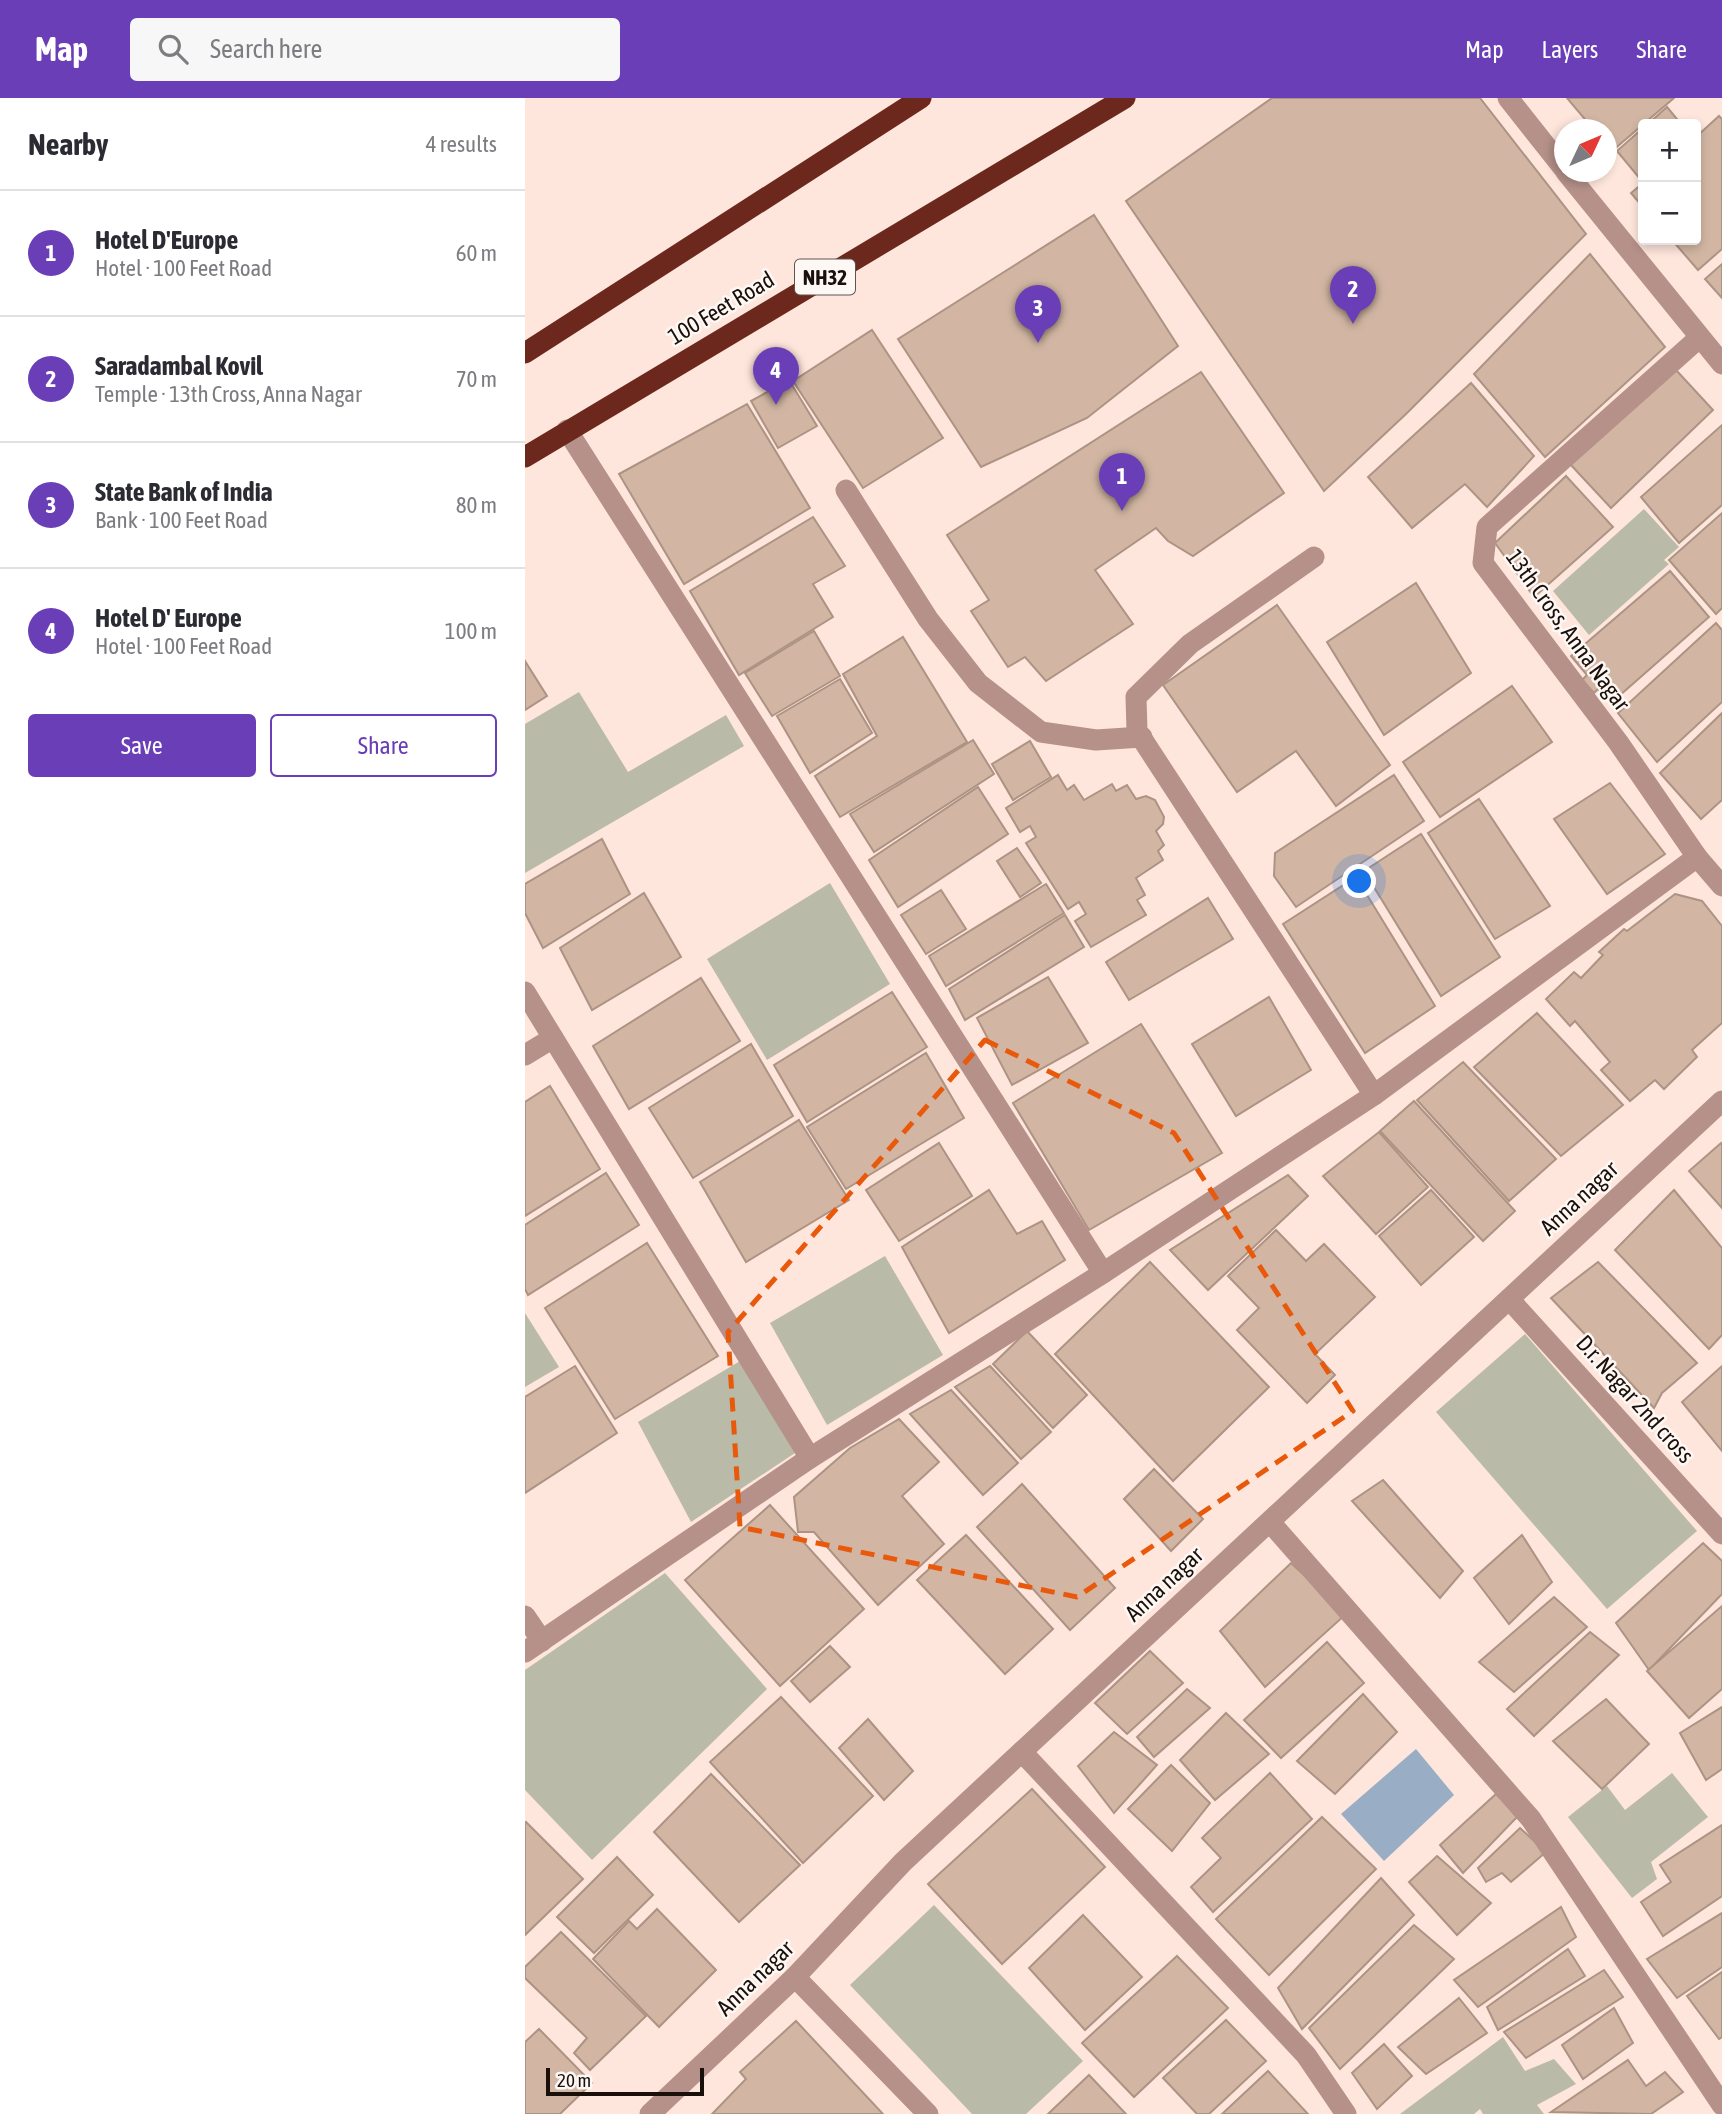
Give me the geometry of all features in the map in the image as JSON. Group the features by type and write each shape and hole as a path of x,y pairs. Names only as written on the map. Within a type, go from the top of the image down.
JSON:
{"highway":[{"path":"525,353 921,98"},
{"name":"100 Feet Road","path":"525,457 1125,98"}],"street":[{"path":"1507,98 1554,157"},
{"path":"1574,182 1722,364"},
{"name":"13th Cross, Anna Nagar","path":"1699,338 1487,527 1483,563 1618,742 1697,857 1722,886"},
{"path":"567,430 1103,1273"},
{"path":"846,490 927,619 978,683 1041,732 1096,740 1142,737"},
{"path":"1314,557 1190,644 1136,697 1137,731 1374,1095"},
{"path":"525,1616 533,1647 810,1458 1103,1273 1374,1095 1697,857"},
{"path":"525,992 810,1458"},
{"path":"525,1055 553,1038"},
{"name":"Anna nagar","path":"649,2114 795,1977 903,1862 1722,1101"},
{"name":"D.r. Nagar 2nd cross","path":"1509,1299 1722,1534"},
{"path":"1270,1522 1531,1819 1722,2105"},
{"path":"1023,1752 1306,2055 1346,2114"},
{"path":"795,1977 928,2114"}],"highlighted area":[{"path":"985,1040 1174,1133 1353,1411 1077,1597 740,1527 728,1332"}],"green space":[{"path":"1644,509 1679,547 1664,560 1669,564 1589,635 1553,591"},
{"path":"579,692 628,772 726,715 744,746 525,873 525,724"},
{"path":"830,883 890,984 767,1060 707,959"},
{"path":"885,1256 943,1355 827,1425 770,1323"},
{"path":"525,1313 559,1367 525,1387"},
{"path":"1525,1334 1697,1531 1607,1609 1436,1412"},
{"path":"740,1361 795,1453 691,1522 638,1422"},
{"path":"665,1573 767,1689 592,1860 525,1790 525,1670"},
{"path":"1672,1773 1708,1817 1651,1862 1657,1879 1632,1898 1568,1817 1607,1786 1625,1810"},
{"path":"934,1905 1083,2061 1026,2114 972,2114 850,1985"},
{"path":"1503,2037 1525,2071 1554,2059 1576,2084 1537,2105 1544,2114 1483,2114 1480,2109 1474,2114 1400,2114"}],"water":[{"path":"1416,1749 1454,1795 1384,1861 1341,1814"}],"building":[{"path":"1272,98 1480,98 1586,234 1406,414 1324,491 1126,201"},
{"path":"1567,98 1674,98 1649,119 1638,119 1638,129 1617,147 1617,119 1585,119"},
{"path":"1667,107 1677,119 1654,119"},
{"path":"1719,116 1722,119 1722,249 1698,270 1676,245 1701,245 1701,132"},
{"path":"1638,132 1638,176 1617,151"},
{"path":"1638,187 1638,201 1631,193"},
{"path":"1094,215 1178,346 1087,418 981,467 898,339"},
{"path":"1590,254 1665,347 1545,457 1474,374"},
{"path":"1722,264 1722,298 1705,279"},
{"path":"872,330 943,438 863,488 793,381"},
{"path":"1676,370 1713,410 1611,508 1570,464"},
{"path":"1201,372 1284,493 1193,556 1168,541 1156,528 1095,570 1133,624 1046,681 1025,657 1008,667 971,611 989,600 947,535"},
{"path":"789,380 817,426 778,448 751,401"},
{"path":"1471,383 1534,456 1487,507 1465,484 1412,528 1368,477"},
{"path":"747,404 810,508 684,584 619,474"},
{"path":"1722,425 1722,505 1679,543 1641,497"},
{"path":"1566,476 1613,527 1534,597 1495,543"},
{"path":"1722,513 1722,608 1716,614 1669,560"},
{"path":"813,517 845,566 813,584 833,617 739,675 690,591"},
{"path":"1670,571 1709,617 1611,703 1598,689 1594,693 1582,680 1587,675 1571,656"},
{"path":"1416,583 1471,673 1384,735 1327,642"},
{"path":"1277,605 1390,765 1336,806 1296,751 1237,792 1163,685"},
{"path":"1716,623 1722,630 1722,702 1657,762 1618,713"},
{"path":"814,631 840,676 772,716 745,673"},
{"path":"903,637 967,742 840,817 815,776 877,736 843,674"},
{"path":"525,661 547,696 525,710"},
{"path":"840,679 872,733 810,773 777,716"},
{"path":"1512,686 1552,742 1440,817 1403,762"},
{"path":"1722,713 1722,800 1701,819 1660,773"},
{"path":"973,740 994,774 874,852 850,814"},
{"path":"1030,741 1051,777 1013,800 992,764"},
{"path":"1058,775 1067,790 1074,785 1084,800 1112,784 1116,791 1127,785 1136,799 1146,796 1155,800 1164,817 1163,824 1156,831 1164,845 1158,851 1163,860 1136,878 1145,895 1137,900 1146,915 1091,947 1075,921 1086,914 1079,902 1068,909 1026,843 1036,837 1030,826 1020,832 1006,808"},
{"path":"1394,775 1424,821 1296,907 1274,876 1275,853"},
{"path":"1610,783 1665,854 1607,894 1554,819"},
{"path":"978,787 1008,834 898,907 869,860"},
{"path":"1479,799 1550,906 1495,939 1428,833"},
{"path":"1421,834 1500,957 1441,996 1364,871"},
{"path":"602,839 630,894 543,948 525,913 525,884"},
{"path":"1017,848 1041,883 1020,897 997,861"},
{"path":"1356,877 1435,1006 1365,1053 1283,924"},
{"path":"1046,884 1064,913 946,986 929,956"},
{"path":"941,890 966,929 926,954 901,915"},
{"path":"644,893 681,957 592,1010 560,948"},
{"path":"1675,894 1702,901 1722,926 1722,1023 1692,1050 1697,1057 1664,1089 1655,1080 1630,1101 1601,1070 1610,1062 1575,1021 1570,1026 1546,999 1574,972 1581,978 1603,955 1599,952 1624,929 1627,931"},
{"path":"1208,898 1233,939 1129,1000 1106,962"},
{"path":"1065,915 1084,947 965,1020 949,989"},
{"path":"1048,977 1088,1043 1012,1085 977,1018"},
{"path":"701,978 740,1041 629,1109 593,1046"},
{"path":"892,992 927,1047 807,1122 774,1065"},
{"path":"1269,997 1311,1070 1236,1116 1192,1044"},
{"path":"1537,1013 1623,1105 1561,1156 1474,1067"},
{"path":"1141,1024 1222,1153 1089,1230 1013,1103"},
{"path":"751,1044 793,1116 693,1178 649,1108"},
{"path":"926,1053 964,1118 846,1189 807,1127"},
{"path":"1463,1062 1556,1159 1509,1201 1417,1100"},
{"path":"550,1086 600,1169 525,1216 525,1102"},
{"path":"1414,1101 1515,1211 1483,1241 1380,1131"},
{"path":"799,1120 849,1200 746,1262 700,1182"},
{"path":"1379,1132 1428,1187 1376,1234 1323,1176"},
{"path":"939,1143 972,1196 899,1241 866,1190"},
{"path":"1721,1143 1722,1145 1722,1208 1689,1171"},
{"path":"606,1173 639,1225 528,1295 525,1289 525,1225"},
{"path":"1288,1175 1308,1196 1208,1290 1170,1250"},
{"path":"989,1190 1017,1234 1042,1221 1065,1260 949,1333 902,1247"},
{"path":"1431,1190 1474,1237 1421,1285 1379,1236"},
{"path":"1674,1190 1722,1248 1722,1335 1709,1349 1615,1250"},
{"path":"1276,1230 1306,1261 1324,1244 1375,1297 1315,1354 1335,1375 1307,1403 1237,1330 1259,1308 1228,1276"},
{"path":"647,1243 718,1356 615,1419 545,1308"},
{"path":"1150,1262 1269,1387 1173,1481 1055,1354"},
{"path":"1598,1262 1697,1363 1662,1393 1654,1408 1551,1298"},
{"path":"1027,1331 1087,1395 1053,1428 993,1364"},
{"path":"575,1366 617,1433 525,1493 525,1397"},
{"path":"990,1366 1051,1432 1021,1459 955,1387"},
{"path":"1722,1366 1722,1451 1682,1402"},
{"path":"951,1390 1018,1463 983,1495 910,1414"},
{"path":"899,1419 939,1462 902,1496 944,1544 878,1605 814,1532 798,1532 794,1497 850,1448"},
{"path":"1154,1469 1203,1519 1171,1551 1124,1499"},
{"path":"1383,1480 1463,1571 1440,1598 1352,1501"},
{"path":"1022,1484 1115,1588 1070,1630 977,1527"},
{"path":"770,1505 864,1609 780,1686 685,1580"},
{"path":"966,1535 1053,1629 1005,1674 917,1580"},
{"path":"1522,1535 1552,1582 1509,1624 1474,1578"},
{"path":"1703,1543 1722,1561 1722,1594 1649,1670 1616,1623"},
{"path":"1291,1563 1346,1614 1265,1687 1220,1631"},
{"path":"1554,1597 1587,1627 1514,1692 1479,1662"},
{"path":"1722,1606 1722,1689 1689,1718 1647,1671"},
{"path":"1590,1632 1619,1655 1534,1736 1507,1709"},
{"path":"1327,1642 1364,1683 1281,1758 1244,1720"},
{"path":"830,1646 850,1667 810,1702 791,1681"},
{"path":"1150,1651 1183,1683 1127,1734 1095,1703"},
{"path":"1187,1689 1210,1708 1154,1757 1137,1737"},
{"path":"1363,1694 1397,1732 1335,1794 1297,1761"},
{"path":"781,1697 873,1796 803,1863 710,1762"},
{"path":"1606,1699 1649,1744 1602,1789 1553,1741"},
{"path":"1722,1707 1722,1769 1706,1780 1680,1733"},
{"path":"1226,1713 1269,1754 1215,1800 1180,1760"},
{"path":"868,1719 913,1771 884,1800 839,1748"},
{"path":"1114,1732 1157,1765 1114,1813 1078,1766"},
{"path":"1171,1765 1210,1803 1172,1851 1128,1809"},
{"path":"1270,1773 1312,1819 1213,1912 1191,1887 1221,1858 1202,1838"},
{"path":"711,1774 800,1865 739,1922 654,1832"},
{"path":"1032,1789 1105,1867 1002,1964 928,1884"},
{"path":"1496,1794 1518,1816 1463,1873 1440,1845"},
{"path":"1322,1817 1376,1869 1269,1975 1216,1919"},
{"path":"525,1823 583,1879 525,1935"},
{"path":"1722,1825 1722,1896 1663,1936 1641,1902 1671,1882 1660,1865"},
{"path":"1520,1828 1546,1852 1511,1882 1502,1873 1486,1882 1478,1868"},
{"path":"1437,1856 1491,1903 1457,1935 1409,1882"},
{"path":"617,1857 653,1895 594,1953 557,1917"},
{"path":"1381,1878 1414,1915 1302,2029 1278,1988"},
{"path":"1561,1907 1576,1937 1478,2007 1454,1980"},
{"path":"657,1909 716,1970 659,2027 593,1959 629,1921 637,1929"},
{"path":"1722,1913 1722,1967 1677,1998 1647,1959"},
{"path":"1083,1915 1142,1977 1085,2030 1029,1968"},
{"path":"1414,1925 1454,1959 1340,2069 1309,2028"},
{"path":"561,1932 646,2016 590,2070 574,2053 587,2038 525,1978 525,1967"},
{"path":"1568,1949 1585,1976 1498,2030 1487,2007"},
{"path":"1177,1956 1228,2008 1134,2097 1082,2043"},
{"path":"1604,1970 1623,1997 1526,2058 1504,2032"},
{"path":"1722,1972 1722,2037 1719,2039 1687,1996"},
{"path":"1459,1998 1487,2033 1426,2074 1398,2047"},
{"path":"1614,2008 1633,2043 1583,2079 1562,2045"},
{"path":"1226,2020 1266,2061 1209,2114 1197,2114 1163,2078"},
{"path":"796,2021 883,2114 712,2114 746,2079 740,2072"},
{"path":"539,2029 592,2083 560,2114 525,2114 525,2042"},
{"path":"1384,2044 1412,2076 1377,2109 1352,2073"},
{"path":"1628,2060 1646,2086 1665,2072 1683,2092 1651,2114 1551,2112"},
{"path":"1268,2071 1308,2114 1222,2114"},
{"path":"1089,2075 1126,2114 1048,2114"}],"place":[{"name":"Saradambal Kovil","path":"1353,324"},
{"name":"State Bank of India","path":"1038,343"},
{"name":"Hotel D' Europe","path":"776,405"},
{"name":"Hotel D'Europe","path":"1122,511"}]}
